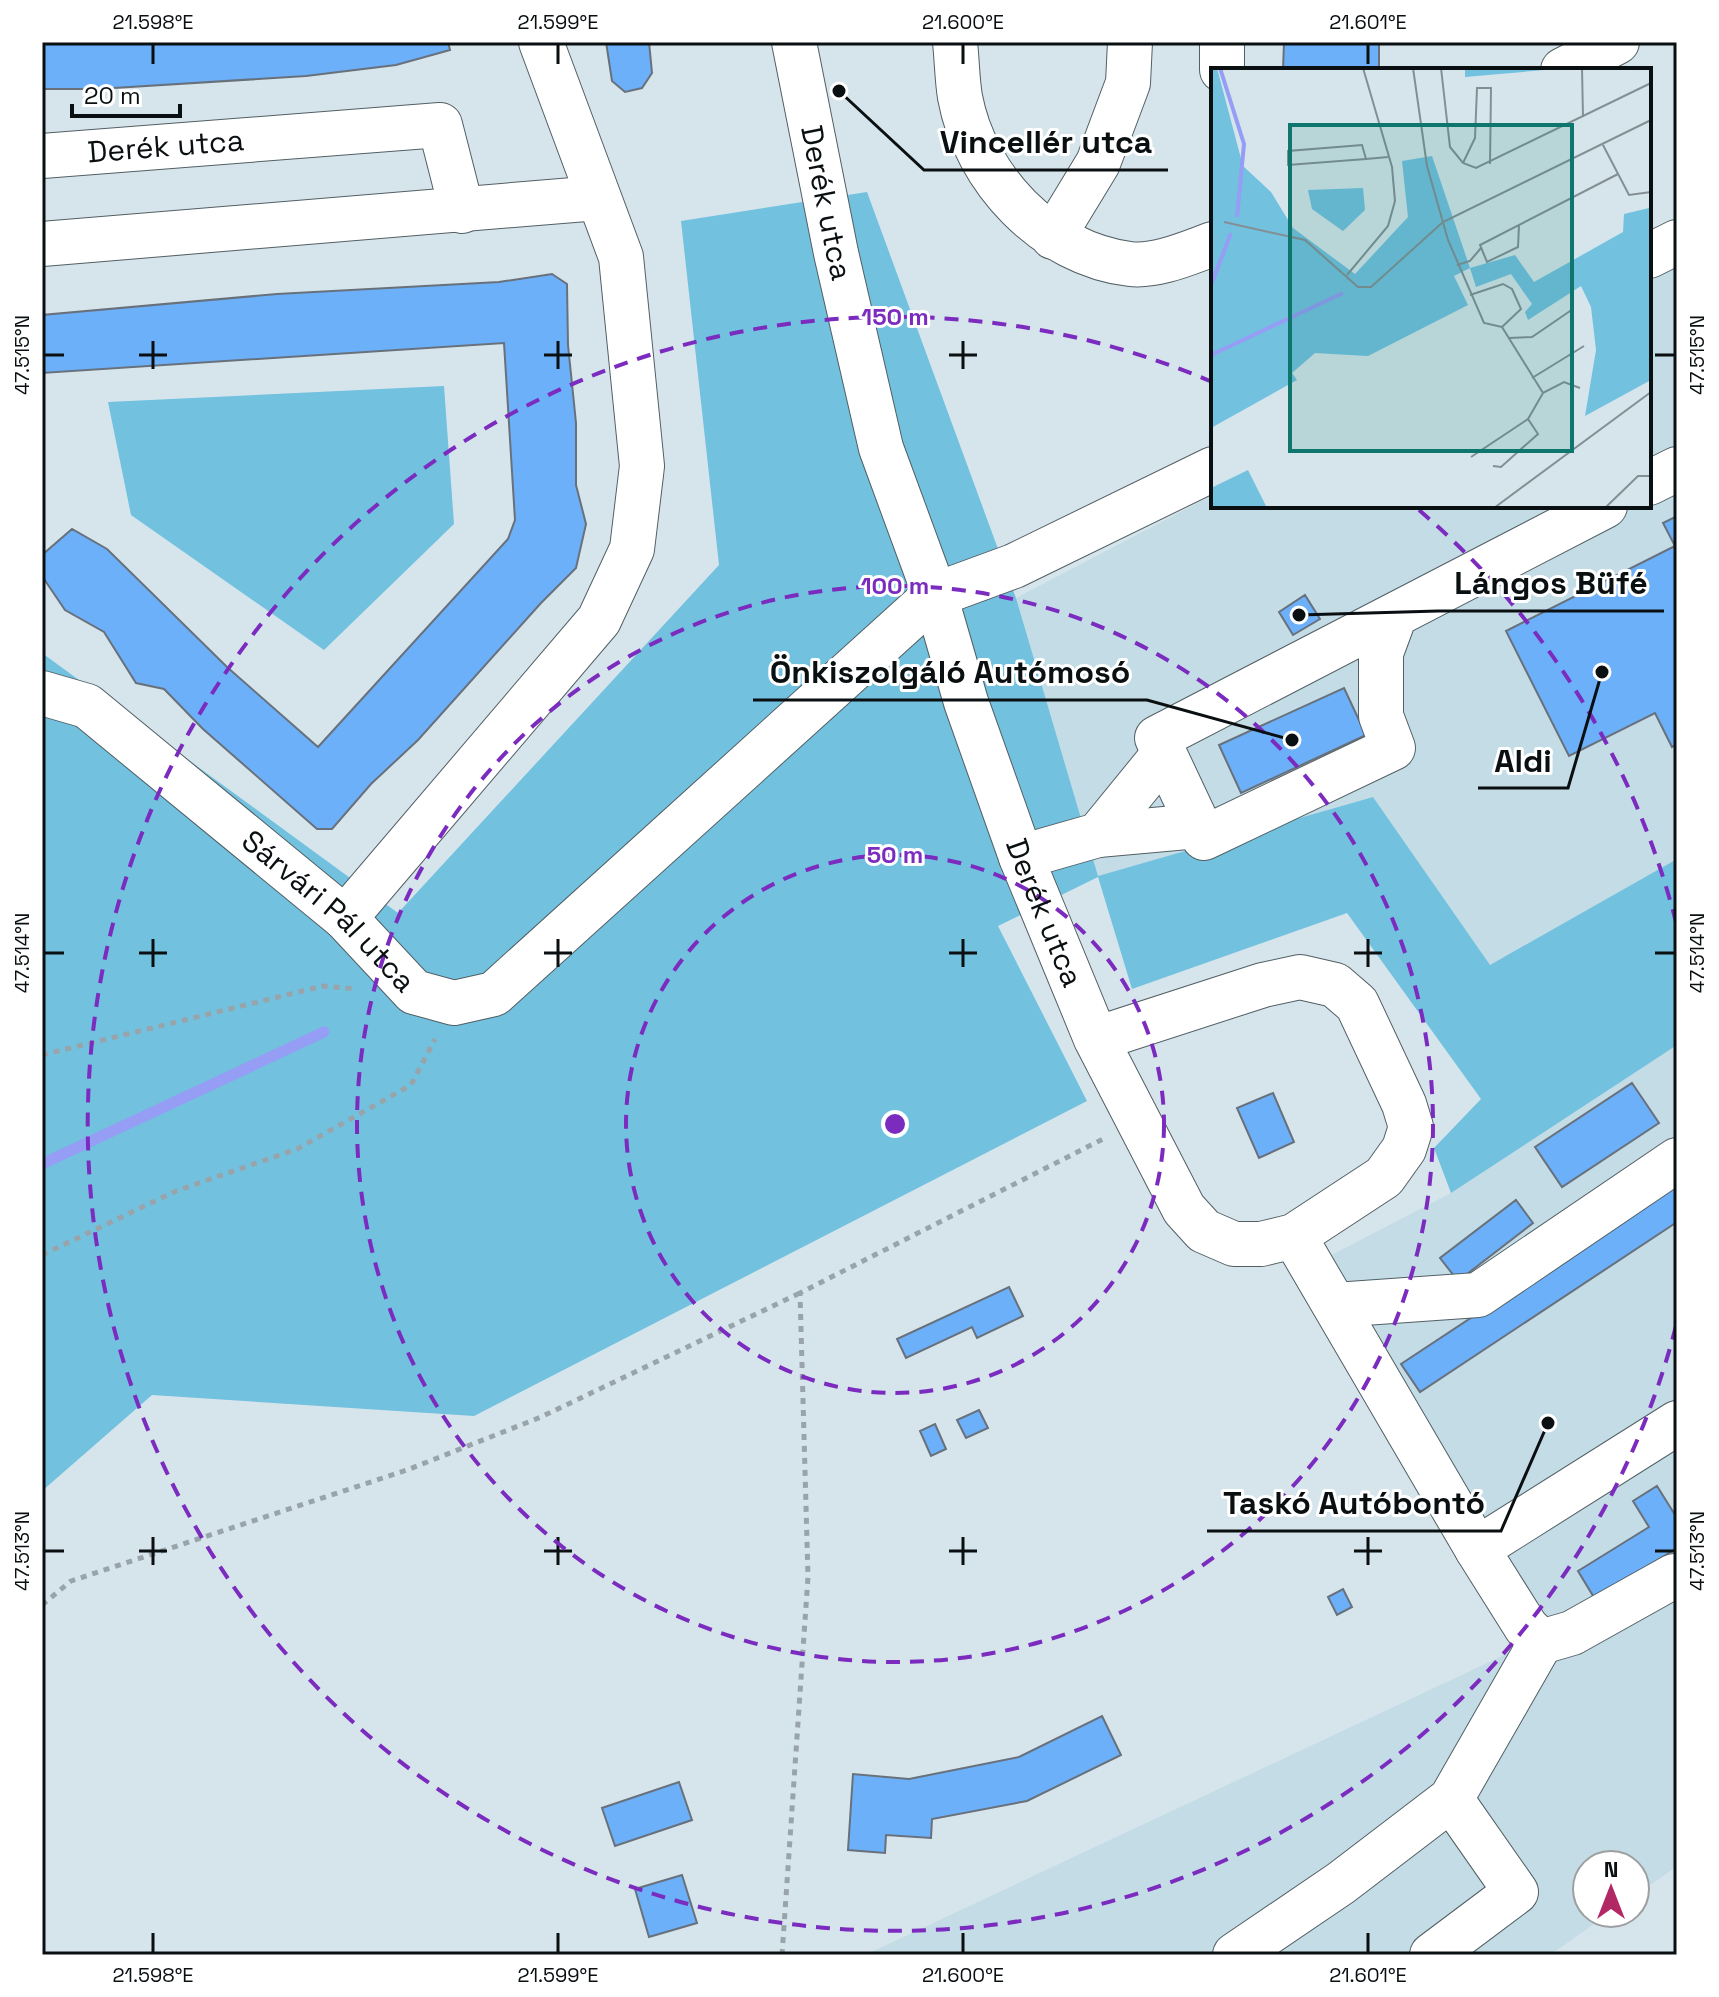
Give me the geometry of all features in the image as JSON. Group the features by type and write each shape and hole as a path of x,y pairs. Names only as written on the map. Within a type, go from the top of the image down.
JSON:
{"street":[{"path":"345,918 599,620 632,549 642,466 621,257 541,42"},
{"name":"Derék utca","path":"794,42 836,253 881,448 935,595 966,702 1021,857 1096,1039 1184,1209 1204,1231 1234,1244 1261,1244 1294,1236"},
{"path":"955,42 960,99 974,140 996,181 1053,237 1091,255 1132,264 1176,258 1211,245"},
{"path":"1053,237 1098,163 1128,83 1130,42"},
{"path":"1222,42 1222,68"},
{"path":"1567,68 1617,42"},
{"name":"Derék utca","path":"42,156 440,125 462,211"},
{"path":"42,244 598,198"},
{"path":"1651,255 1677,242"},
{"path":"1651,482 1677,469"},
{"path":"935,595 1014,566 1211,470"},
{"path":"1395,615 1381,653 1381,716 1393,748 1204,838 1157,738 1601,508"},
{"name":"Sárvári Pál utca","path":"42,693 87,706 345,918 434,998 494,994 935,595"},
{"path":"1098,835 1164,754"},
{"path":"1021,857 1098,835 1198,826"},
{"path":"1096,1039 1263,985 1300,977 1335,985 1357,1004 1404,1104 1411,1127 1404,1149 1384,1177 1294,1236 1477,1549 1534,1635"},
{"path":"1335,1305 1478,1295 1677,1160"},
{"path":"1477,1549 1677,1423"},
{"path":"1534,1635 1572,1633 1677,1577"},
{"path":"1247,1952 1451,1799 1534,1635"},
{"path":"1432,1955 1516,1892 1451,1799"}],"path":[{"path":"42,1055 323,986 434,998 411,1085 297,1149 176,1191 42,1255"},
{"path":"42,1605 71,1581 407,1470 541,1417 800,1293 1139,1120"},
{"path":"782,1955 808,1577 800,1293"}],"shaded area":[{"path":"867,192 1016,598 1098,876 1373,797 1490,965 1677,859 1677,1045 1451,1193 1434,1148 1481,1099 1347,913 1132,989 1098,877 998,926 1087,1101 474,1416 152,1395 42,1491 42,653 398,913 719,565 681,221"},
{"path":"1677,252 1677,859 1490,966 1373,797 1098,876 1016,598 1211,496 1211,508 1651,508 1651,266"},
{"path":"444,386 454,524 324,650 131,515 108,402"},
{"path":"1677,1045 1677,1866 1651,1885 1651,1849 1571,1849 1571,1929 1587,1929 1550,1955 865,1955 1519,1648 1320,1261 1451,1193"}],"building":[{"path":"42,42 448,42 450,50 396,65 306,76 98,89 42,89"},
{"path":"606,42 649,42 652,73 642,88 625,92 612,81"},
{"path":"1284,42 1379,42 1379,68 1283,68"},
{"path":"552,274 567,284 568,345 576,423 576,485 586,524 576,568 332,829 317,829 203,729 164,689 136,683 104,632 65,610 42,576 42,555 72,529 107,549 227,667 318,747 508,539 515,520 504,343 42,373 42,315 277,294 499,282"},
{"path":"1677,516 1677,744 1672,747 1655,713 1569,756 1506,631 1675,546 1663,523"},
{"path":"1305,595 1320,619 1293,635 1279,612"},
{"path":"1344,688 1366,735 1241,793 1219,745"},
{"path":"1632,1083 1659,1123 1562,1187 1535,1147"},
{"path":"1273,1093 1294,1142 1259,1158 1237,1108"},
{"path":"1677,1182 1677,1222 1420,1392 1401,1364"},
{"path":"1516,1200 1533,1223 1458,1281 1440,1258"},
{"path":"1009,1287 1023,1316 977,1338 972,1327 906,1358 897,1339"},
{"path":"979,1410 988,1428 966,1438 957,1420"},
{"path":"935,1424 946,1449 931,1456 920,1431"},
{"path":"1657,1486 1677,1518 1677,1548 1595,1599 1578,1571 1649,1527 1633,1501"},
{"path":"1343,1589 1352,1607 1337,1615 1328,1597"},
{"path":"1102,1716 1121,1755 1027,1801 932,1819 931,1838 886,1835 885,1853 848,1850 853,1774 909,1779 1019,1757"},
{"path":"679,1782 692,1820 615,1846 602,1808"},
{"path":"682,1875 697,1923 649,1937 635,1889"}],"waterway":[{"path":"42,1164 324,1032"}],"place":[{"name":"Vincellér utca","path":"839,91"},
{"name":"Lángos Büfé","path":"1299,615"},
{"name":"Aldi","path":"1602,672"},
{"name":"Önkiszolgáló Autómosó","path":"1292,740"},
{"name":"Taskó Autóbontó","path":"1548,1423"}]}
